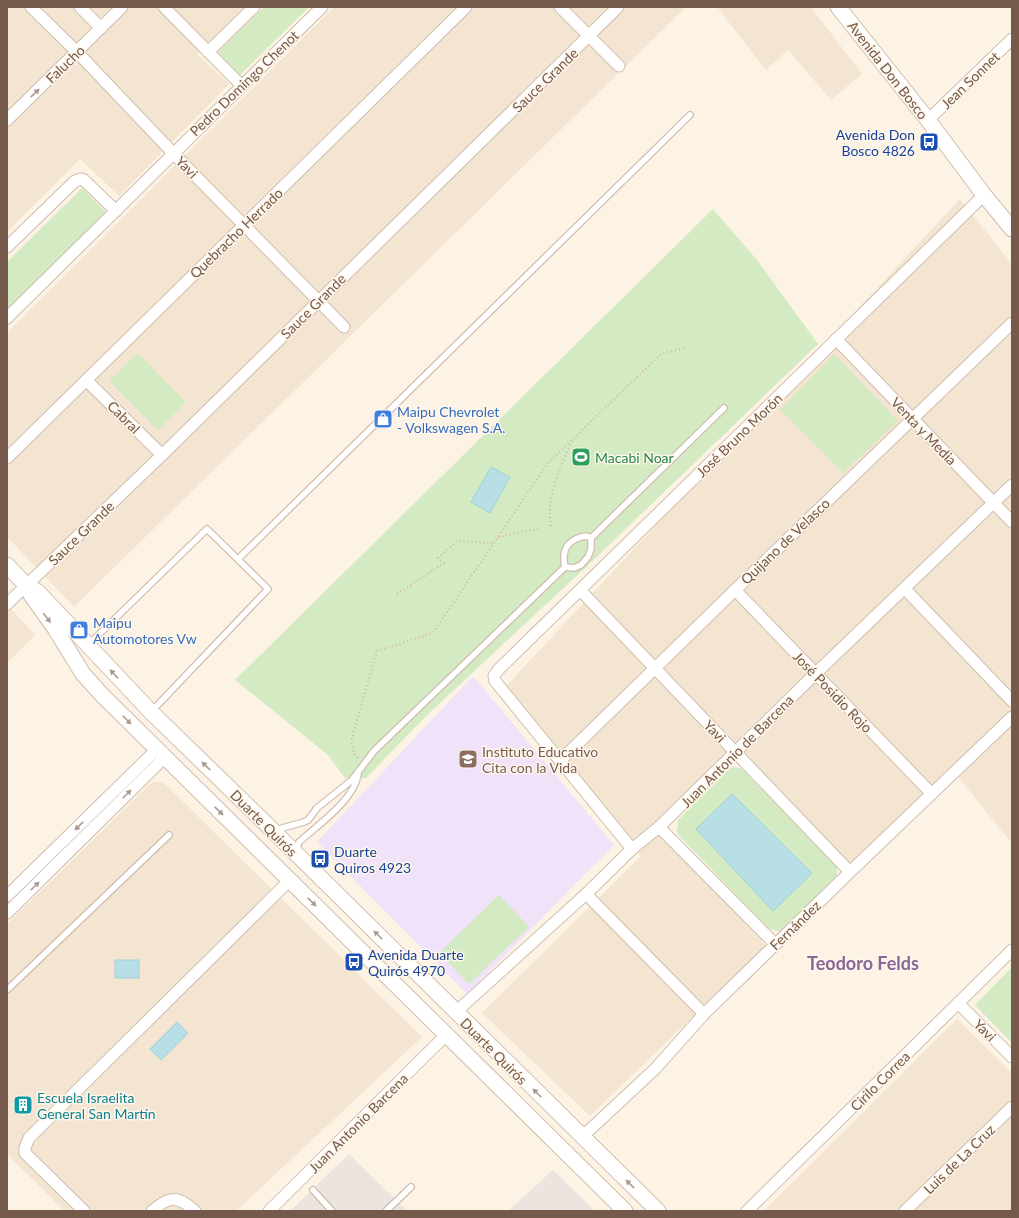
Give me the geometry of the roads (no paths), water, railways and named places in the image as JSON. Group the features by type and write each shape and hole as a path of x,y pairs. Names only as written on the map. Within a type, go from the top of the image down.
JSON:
{"main road":[{"name":"Avenida Don Bosco","path":"838,7 1012,229"},
{"name":"Duarte Quirós","path":"7,565 26,585 38,592 151,712 658,1211"},
{"name":"Duarte Quirós","path":"26,585 32,598 56,630 83,674 103,696 625,1211"}],"street":[{"name":"Yavi","path":"31,7 77,52 173,153 344,326"},
{"path":"80,7 101,28"},
{"name":"Falucho","path":"7,120 122,7"},
{"path":"164,7 242,86"},
{"path":"208,52 254,7"},
{"name":"Pedro Domingo Chenot","path":"7,318 322,7"},
{"name":"Quebracho Herrado","path":"7,458 466,7"},
{"path":"560,7 620,66"},
{"name":"Sauce Grande","path":"7,604 162,455 618,7"},
{"name":"Jean Sonnet","path":"928,120 1012,39"},
{"path":"7,246 75,181 80,178 84,180 116,211"},
{"name":"José Bruno Morón","path":"560,761 495,681 494,676 499,669 984,195"},
{"name":"Quijano de Velasco","path":"560,761 1012,323"},
{"name":"Venta y Media","path":"836,339 1012,522"},
{"name":"Cabral","path":"86,380 162,455"},
{"name":"Juan Antonio de Barcena","path":"456,1012 586,894 632,849 659,827 815,674 1012,485"},
{"path":"905,589 1012,701"},
{"name":"Yavi","path":"580,590 850,872"},
{"name":"José Posidio Rojo","path":"735,590 931,793"},
{"name":"Fernández","path":"582,1137 655,1069 704,1014 775,944 1012,717"},
{"path":"7,896 161,753"},
{"path":"7,913 161,753"},
{"path":"560,761 632,849"},
{"path":"659,827 775,944"},
{"path":"84,1211 25,1153 29,1138 290,880"},
{"path":"586,894 704,1014"},
{"name":"Cirilo Correa","path":"747,1211 1012,950"},
{"name":"Yavi","path":"958,1003 1012,1057"},
{"name":"Juan Antonio Barcena","path":"269,1211 447,1034"},
{"name":"Luis de La Cruz","path":"905,1211 1012,1107"},
{"path":"152,1211 162,1202 168,1200 181,1201 195,1211"}],"lane":[{"path":"238,559 690,115"},
{"path":"590,538 724,408"},
{"path":"88,645 207,529 268,589 151,712"},
{"path":"565,566 562,557 567,545 579,537 586,536 590,538"},
{"path":"565,566 574,568 581,566 588,557 591,549 590,538"},
{"path":"296,854 299,842 344,802 353,790 363,766 374,751 565,566"},
{"path":"272,831 308,820 317,808 358,775"},
{"path":"7,990 169,835"},
{"path":"386,1211 411,1187"},
{"path":"312,1190 332,1211"}],"water":[{"path":"491,467 510,477 490,513 471,502"},
{"path":"732,794 812,873 773,911 696,829"},
{"path":"115,960 139,960 139,978 115,978"},
{"path":"177,1022 188,1033 161,1060 150,1049"}],"place":[{"name":"Avenida Don Bosco 4826","path":"929,142"},
{"name":"Maipu Chevrolet - Volkswagen S.A.","path":"383,419"},
{"name":"Macabi Noar","path":"581,457"},
{"name":"Maipu Automotores Vw","path":"79,630"},
{"name":"Instituto Educativo Cita con la Vida","path":"468,759"},
{"name":"Duarte Quiros 4923","path":"320,859"},
{"name":"Avenida Duarte Quirós 4970","path":"354,962"},
{"name":"Escuela Israelita General San Martín","path":"23,1105"}],"district":[{"name":"Teodoro Felds","path":"863,963"}]}
